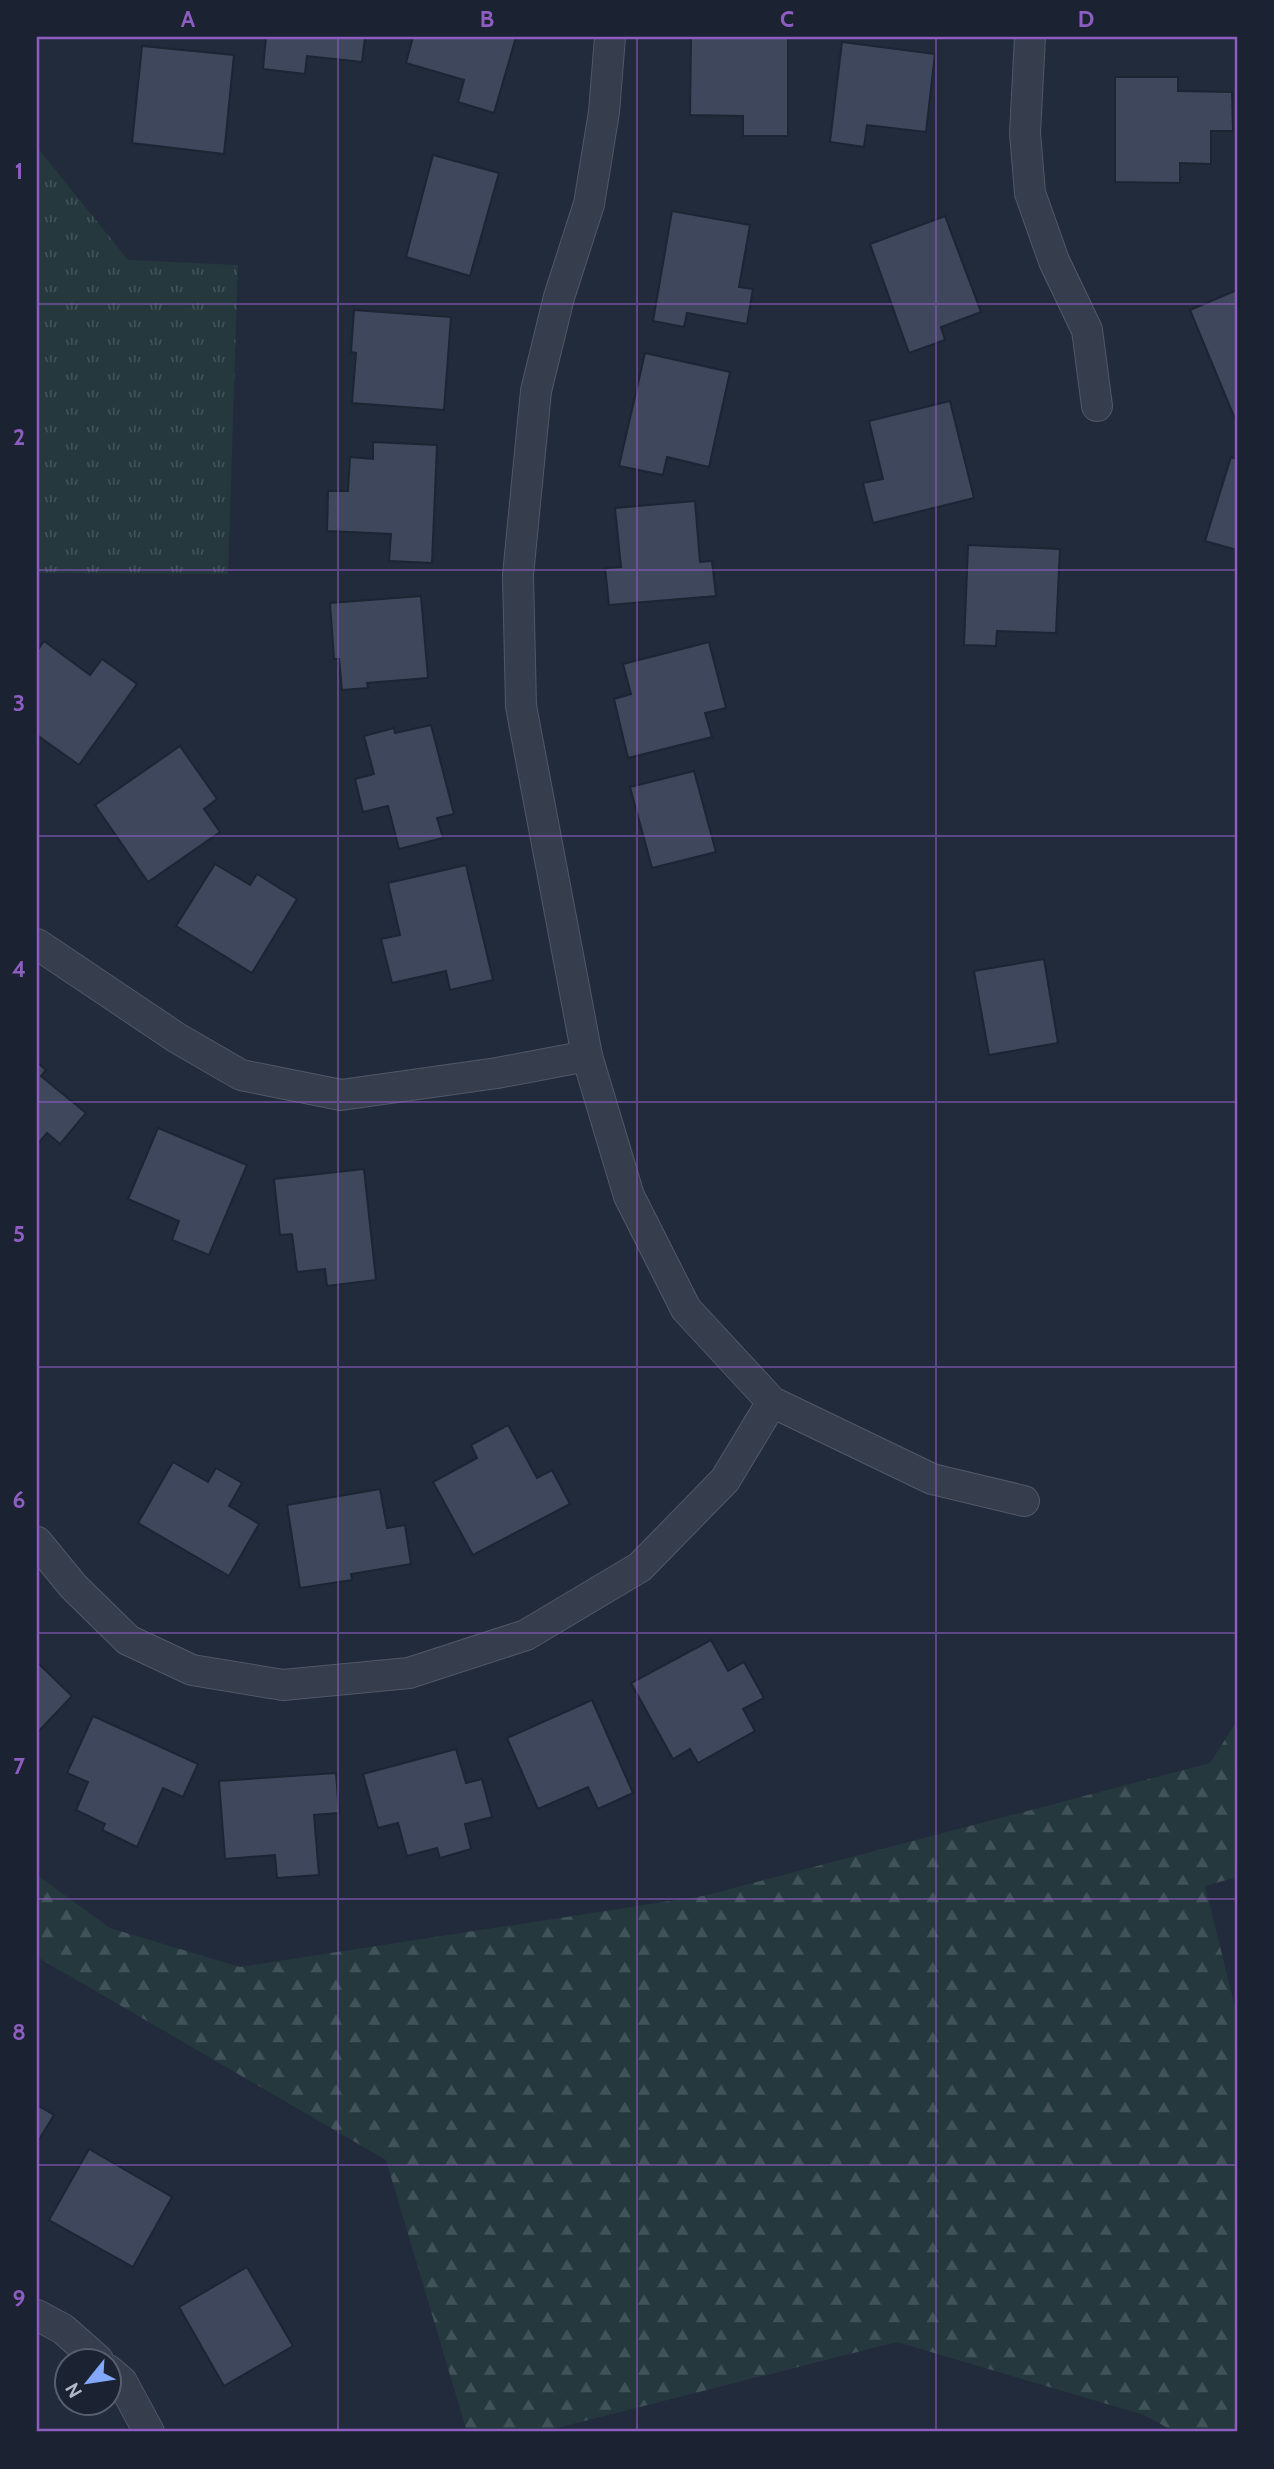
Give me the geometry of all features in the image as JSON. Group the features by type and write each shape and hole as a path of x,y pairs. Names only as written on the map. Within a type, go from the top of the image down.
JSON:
{"street":[{"path":"610,37 604,112 589,204 559,297 536,391 518,575 522,706 587,1056 629,1196 686,1309 772,1402 932,1479 1024,1501"},
{"path":"1030,37 1025,133 1030,193 1054,261 1087,330 1097,406"},
{"path":"37,944 177,1038 241,1075 341,1095 497,1073 587,1056"},
{"path":"37,1542 73,1587 128,1640 192,1670 283,1685 409,1673 527,1635 640,1567 725,1480 772,1402"},
{"path":"37,2315 63,2329 82,2346"},
{"path":"122,2382 149,2432"}],"green space":[{"path":"37,147 128,260 238,265 228,574 37,573"},
{"path":"1237,1721 1237,1877 1205,1886 1237,2015 1237,2432 1175,2432 1144,2415 897,2342 541,2432 467,2432 386,2160 37,1957 37,1875 110,1928 240,1967 703,1896 1210,1763"}],"building":[{"path":"266,37 365,37 362,62 307,56 305,74 263,69"},
{"path":"413,37 516,37 494,113 458,102 464,80 406,63"},
{"path":"691,37 788,37 788,136 743,136 743,116 690,115"},
{"path":"842,42 935,54 926,132 867,125 864,147 830,142"},
{"path":"142,46 234,55 224,154 132,143"},
{"path":"1115,77 1178,77 1178,91 1232,92 1233,131 1211,131 1211,164 1180,163 1180,183 1115,182"},
{"path":"433,155 499,173 470,276 406,257"},
{"path":"672,211 750,225 739,287 753,289 747,324 687,313 684,327 653,321"},
{"path":"945,216 981,312 941,327 945,340 909,353 870,244"},
{"path":"1237,290 1237,419 1235,419 1190,310"},
{"path":"354,310 451,317 444,410 352,403 356,353 351,352"},
{"path":"645,353 730,372 709,467 667,457 663,475 619,466"},
{"path":"950,401 974,498 873,523 863,483 883,479 869,421"},
{"path":"373,442 437,445 432,563 389,561 391,534 327,531 328,491 348,491 350,457 373,459"},
{"path":"1231,457 1237,459 1237,550 1205,541"},
{"path":"695,501 700,562 712,561 716,596 609,605 605,568 621,567 615,508"},
{"path":"968,545 1060,549 1056,633 997,631 996,646 964,645"},
{"path":"421,596 428,678 367,683 368,688 342,690 339,659 334,659 330,603"},
{"path":"44,641 90,675 102,659 137,684 79,765 37,735 37,651"},
{"path":"709,642 726,708 705,713 712,737 628,758 614,699 631,694 623,664"},
{"path":"431,725 454,814 437,818 443,838 399,849 388,806 363,812 355,779 374,774 364,736 394,728 395,733"},
{"path":"180,746 217,799 204,809 220,832 148,882 95,805"},
{"path":"694,771 716,852 652,868 630,787"},
{"path":"215,864 250,885 257,874 297,899 252,973 176,926"},
{"path":"466,865 493,980 450,990 446,971 392,983 381,939 400,935 388,883"},
{"path":"1044,959 1058,1043 989,1055 974,971"},
{"path":"37,1062 46,1070 41,1076 86,1113 60,1144 47,1133 37,1145"},
{"path":"158,1128 247,1165 209,1255 172,1240 179,1221 128,1199"},
{"path":"364,1169 376,1280 327,1286 325,1269 297,1272 292,1234 280,1235 274,1179"},
{"path":"508,1425 537,1478 552,1470 570,1504 473,1555 433,1482 477,1458 471,1445"},
{"path":"173,1462 208,1482 216,1468 242,1483 229,1506 259,1524 229,1576 138,1523"},
{"path":"380,1489 387,1528 405,1525 411,1564 351,1574 352,1580 300,1588 287,1505"},
{"path":"711,1640 728,1671 744,1662 764,1698 743,1709 755,1731 698,1763 690,1749 673,1759 631,1683"},
{"path":"37,1662 72,1696 37,1733"},
{"path":"592,1700 633,1793 598,1809 588,1787 538,1809 507,1738"},
{"path":"93,1716 198,1764 183,1797 163,1788 137,1847 102,1830 105,1824 76,1810 88,1782 67,1773"},
{"path":"456,1749 466,1783 482,1779 492,1817 465,1824 471,1849 440,1858 437,1848 407,1856 398,1823 378,1828 363,1774"},
{"path":"336,1773 339,1813 314,1815 319,1875 277,1878 275,1855 225,1859 219,1781"},
{"path":"37,2105 54,2115 37,2143"},
{"path":"89,2149 172,2197 133,2267 49,2220"},
{"path":"247,2267 293,2346 224,2386 179,2307"}]}
